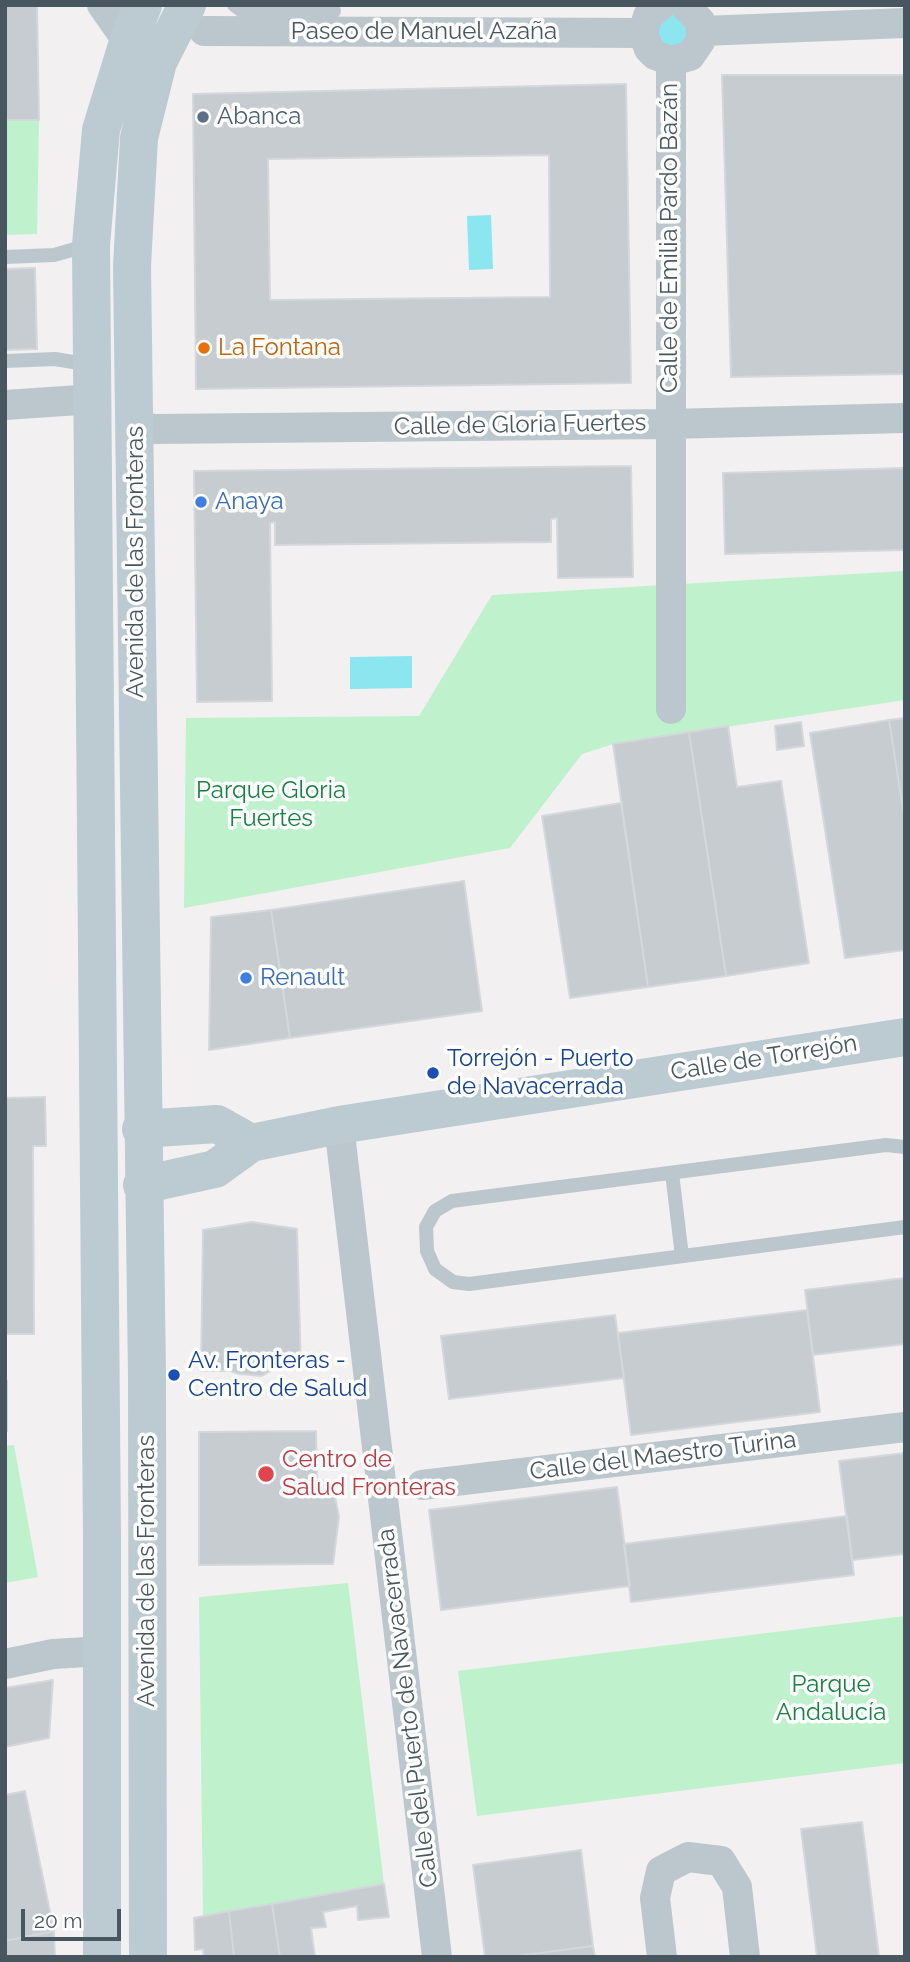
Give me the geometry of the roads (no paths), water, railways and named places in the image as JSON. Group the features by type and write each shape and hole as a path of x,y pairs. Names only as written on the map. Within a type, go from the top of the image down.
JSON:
{"main road":[{"name":"Avenida de las Fronteras","path":"102,1957 103,1651 114,1166 91,245 101,130 128,42 143,5"},
{"name":"Avenida de las Fronteras","path":"141,1129 136,426 132,266 139,138 158,62 196,18"},
{"name":"Calle de Torrejón","path":"114,1166 215,1169 251,1143 339,1125 905,1037"},
{"path":"114,1166 141,1129 217,1124 251,1143"},
{"name":"Avenida de las Fronteras","path":"114,1166 147,1376 148,1957"}],"street":[{"path":"102,5 128,42"},
{"path":"661,5 648,16 643,33 655,55 671,61 690,56 701,40 703,31 695,13 684,5"},
{"name":"Paseo de Manuel Azaña","path":"196,18 643,33"},
{"path":"703,31 905,23"},
{"name":"Calle de Emilia Pardo Bazán","path":"671,61 671,709"},
{"path":"5,405 93,382"},
{"name":"Calle de Gloria Fuertes","path":"136,426 155,429 669,424 905,418"},
{"name":"Calle del Puerto de Navacerrada","path":"339,1125 437,1957"},
{"name":"Calle del Maestro Turina","path":"422,1485 905,1427"},
{"path":"5,1664 54,1654 103,1651"},
{"path":"662,1957 655,1898 661,1871 688,1857 721,1861 737,1888 745,1957"}],"lane":[{"path":"234,5 242,11 334,11"},
{"path":"5,257 54,255 91,245"},
{"path":"5,361 55,359 93,382"},
{"path":"905,1147 886,1145 452,1201 435,1211 426,1227 427,1251 435,1269 453,1282 469,1284 905,1227"},
{"path":"672,1173 682,1256"}],"water":[{"path":"675,13 685,19 687,42 665,49 652,29 664,14"},
{"path":"491,215 493,269 469,270 467,216"},
{"path":"412,656 412,688 350,689 350,657"}],"place":[{"name":"Abanca","path":"203,117"},
{"name":"La Fontana","path":"204,348"},
{"name":"Anaya","path":"201,502"},
{"name":"Renault","path":"246,978"},
{"name":"Torrejón - Puerto de Navacerrada","path":"433,1073"},
{"name":"Av. Fronteras - Centro de Salud","path":"174,1375"},
{"name":"Centro de Salud Fronteras","path":"266,1474"}],"park label":[{"name":"Parque Gloria Fuertes","path":"271,805"},
{"name":"Parque Andalucía","path":"831,1699"}]}
